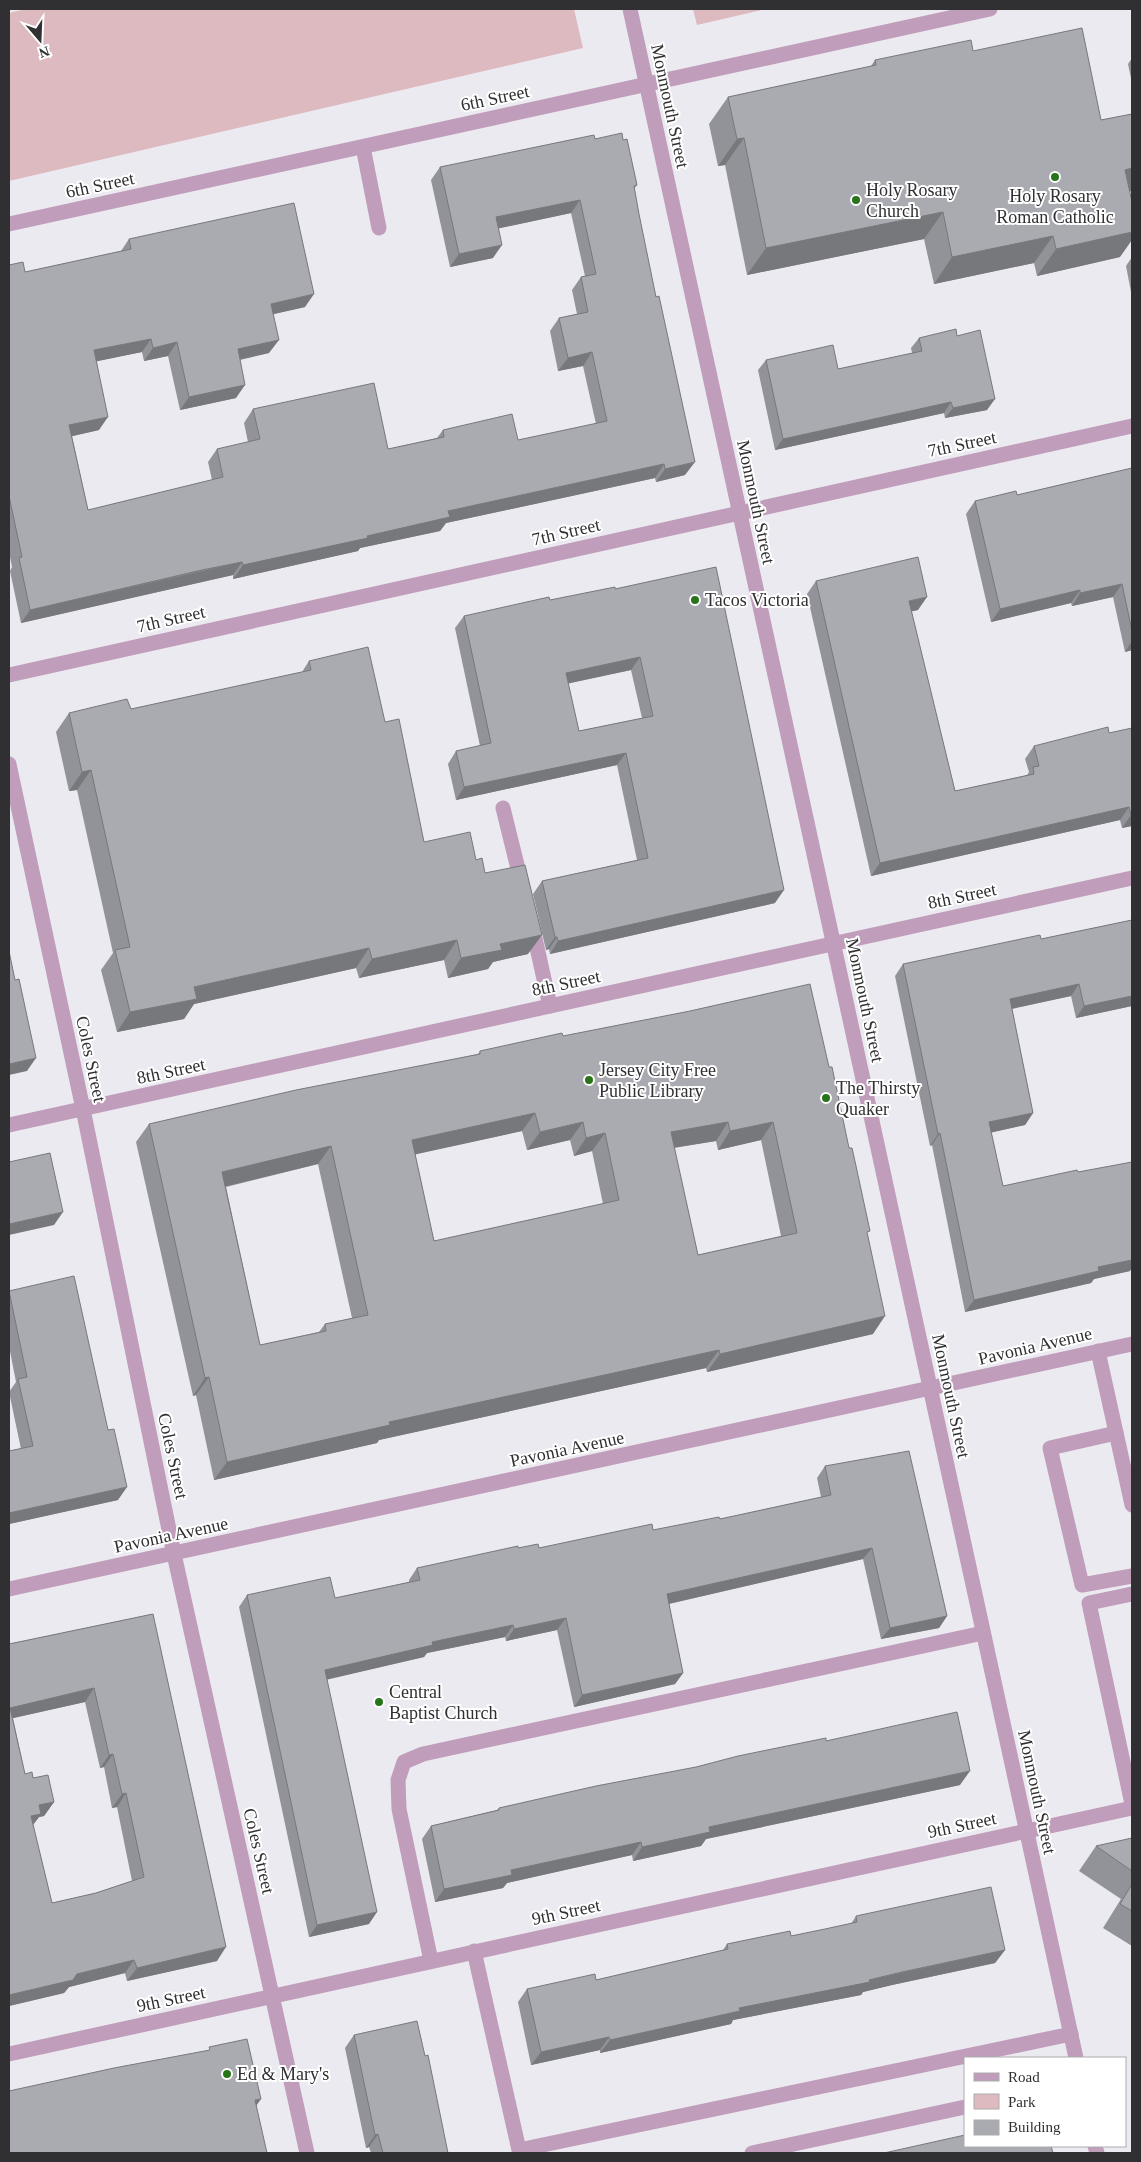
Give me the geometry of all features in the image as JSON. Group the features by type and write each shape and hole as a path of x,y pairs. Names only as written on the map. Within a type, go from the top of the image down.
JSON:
{"street":[{"name":"Monmouth Street","path":"630,9 1076,2057"},
{"name":"6th Street","path":"9,224 990,9"},
{"path":"363,147 379,228"},
{"name":"7th Street","path":"9,675 1132,426"},
{"name":"Coles Street","path":"9,764 83,1109 174,1554 307,2153"},
{"path":"503,808 524,895"},
{"name":"8th Street","path":"9,1125 1132,878"},
{"path":"529,914 550,1006"},
{"name":"Pavonia Avenue","path":"9,1589 1132,1344"},
{"path":"1098,1351 1132,1505"},
{"path":"1116,1433 1050,1448 1082,1585 1132,1576"},
{"path":"1132,1594 1089,1604 1132,1806"},
{"path":"431,1961 398,1810 398,1780 404,1762 423,1754 983,1633"},
{"name":"9th Street","path":"9,2054 1132,1806"},
{"path":"474,1951 519,2150 1071,2034"},
{"path":"752,2153 964,2107"}],"green space":[{"path":"26,9 574,9 583,48 9,181 9,13"},
{"path":"693,9 766,9 697,25"}],"building":[{"path":"1082,28 1101,120 1132,114 1132,168 1125,170 1132,202 1132,232 1056,249 1053,236 952,257 943,212 766,248 744,138 737,139 728,97 876,65 875,60 971,40 973,51"},
{"path":"622,133 623,140 627,139 637,185 634,186 639,214 656,297 659,296 695,462 665,469 664,464 448,511 450,517 367,536 368,538 243,565 242,562 202,570 30,610 19,558 22,557 9,496 9,265 23,262 25,272 131,249 129,239 294,203 314,294 271,304 279,340 238,349 245,385 189,397 177,342 153,348 151,339 94,350 108,417 69,425 88,510 223,477 217,449 260,439 253,409 374,383 388,449 444,437 443,430 512,414 518,440 607,421 592,352 568,358 559,318 588,312 581,277 596,274 580,200 496,217 502,245 459,254 440,167 594,135 595,139"},
{"path":"956,329 957,336 980,330 995,399 953,408 951,402 783,439 766,360 833,345 838,369 922,351 919,338"},
{"path":"1132,468 1132,631 1122,584 1080,593 1080,590 1000,609 975,501 1016,491 1017,495"},
{"path":"918,557 927,597 909,601 955,791 1034,774 1033,767 1039,766 1034,746 1108,727 1109,733 1132,728 1132,815 1129,807 880,863 816,581"},
{"path":"716,567 784,890 558,941 557,937 555,937 542,881 648,858 626,753 464,787 456,751 491,743 464,616 549,597 550,600 615,587 615,589","holes":["640,657 653,716 579,731 566,673"]},
{"path":"368,647 385,722 399,719 424,842 470,832 476,860 482,858 485,873 525,865 542,935 500,944 502,950 461,958 457,940 372,959 369,948 194,987 197,999 130,1012 115,950 130,947 91,770 82,772 69,713 127,699 131,709 311,670 309,661"},
{"path":"1132,920 1132,996 1084,1006 1079,984 1010,999 1033,1113 989,1122 1003,1186 1077,1170 1078,1172 1132,1162 1132,1260 1098,1267 1099,1271 974,1300 903,964 1040,935 1041,939"},
{"path":"9,951 15,980 19,979 36,1058 9,1064"},
{"path":"810,984 829,1067 832,1067 849,1148 852,1148 870,1231 867,1232 885,1316 720,1354 719,1350 389,1422 390,1425 227,1462 209,1377 205,1378 149,1124 296,1090 480,1054 480,1051 562,1033 563,1036 690,1011","holes":["535,1113 540,1132 583,1122 586,1138 605,1133 619,1200 434,1241 412,1140","728,1122 730,1131 773,1122 797,1233 698,1255 671,1132","331,1146 368,1315 325,1324 326,1331 260,1345 222,1172"]},
{"path":"50,1153 63,1212 9,1224 9,1162"},
{"path":"74,1276 108,1430 114,1429 127,1487 9,1513 9,1451 33,1446 18,1379 27,1377 9,1291"},
{"path":"909,1451 947,1616 890,1628 872,1548 667,1594 683,1673 582,1695 566,1618 514,1629 513,1625 432,1642 433,1645 325,1670 377,1912 317,1925 247,1595 330,1577 335,1598 420,1580 417,1568 518,1546 518,1548 538,1544 539,1548 652,1524 653,1530 719,1517 720,1519 831,1495 825,1466"},
{"path":"153,1614 226,1947 137,1968 134,1960 77,1974 73,1980 9,1995 9,1644","holes":["94,1688 109,1755 113,1754 122,1794 126,1793 144,1877 96,1893 52,1903 31,1816 41,1814 39,1805 54,1802 48,1775 33,1778 32,1772 25,1774 10,1708"]},
{"path":"957,1712 970,1771 709,1827 710,1832 642,1847 641,1842 511,1870 512,1875 444,1889 431,1826 596,1786 696,1767 738,1756 826,1738 826,1741"},
{"path":"1132,1838 1132,1871 1096,1846"},
{"path":"1132,1884 1132,1911 1120,1904"},
{"path":"991,1887 1005,1950 902,1972 869,1980 870,1982 739,2008 740,2011 610,2040 609,2037 541,2052 527,1989 595,1974 596,1980 728,1949 727,1944 790,1931 791,1936 825,1929 857,1922 856,1916"},
{"path":"417,2021 425,2056 428,2055 448,2153 383,2153 378,2134 375,2135 354,2035"},
{"path":"247,2039 261,2099 255,2100 267,2153 9,2153 9,2091 114,2068 210,2050 209,2047"},
{"path":"964,2135 964,2147 1051,2147 1053,2153 884,2153"}],"place":[{"name":"Holy Rosary Roman Catholic","path":"1055,177"},
{"name":"Holy Rosary Church","path":"856,200"},
{"name":"Tacos Victoria","path":"695,600"},
{"name":"Jersey City Free Public Library","path":"589,1080"},
{"name":"The Thirsty Quaker","path":"826,1098"},
{"name":"Central Baptist Church","path":"379,1702"},
{"name":"Ed & Mary's","path":"227,2074"}]}
